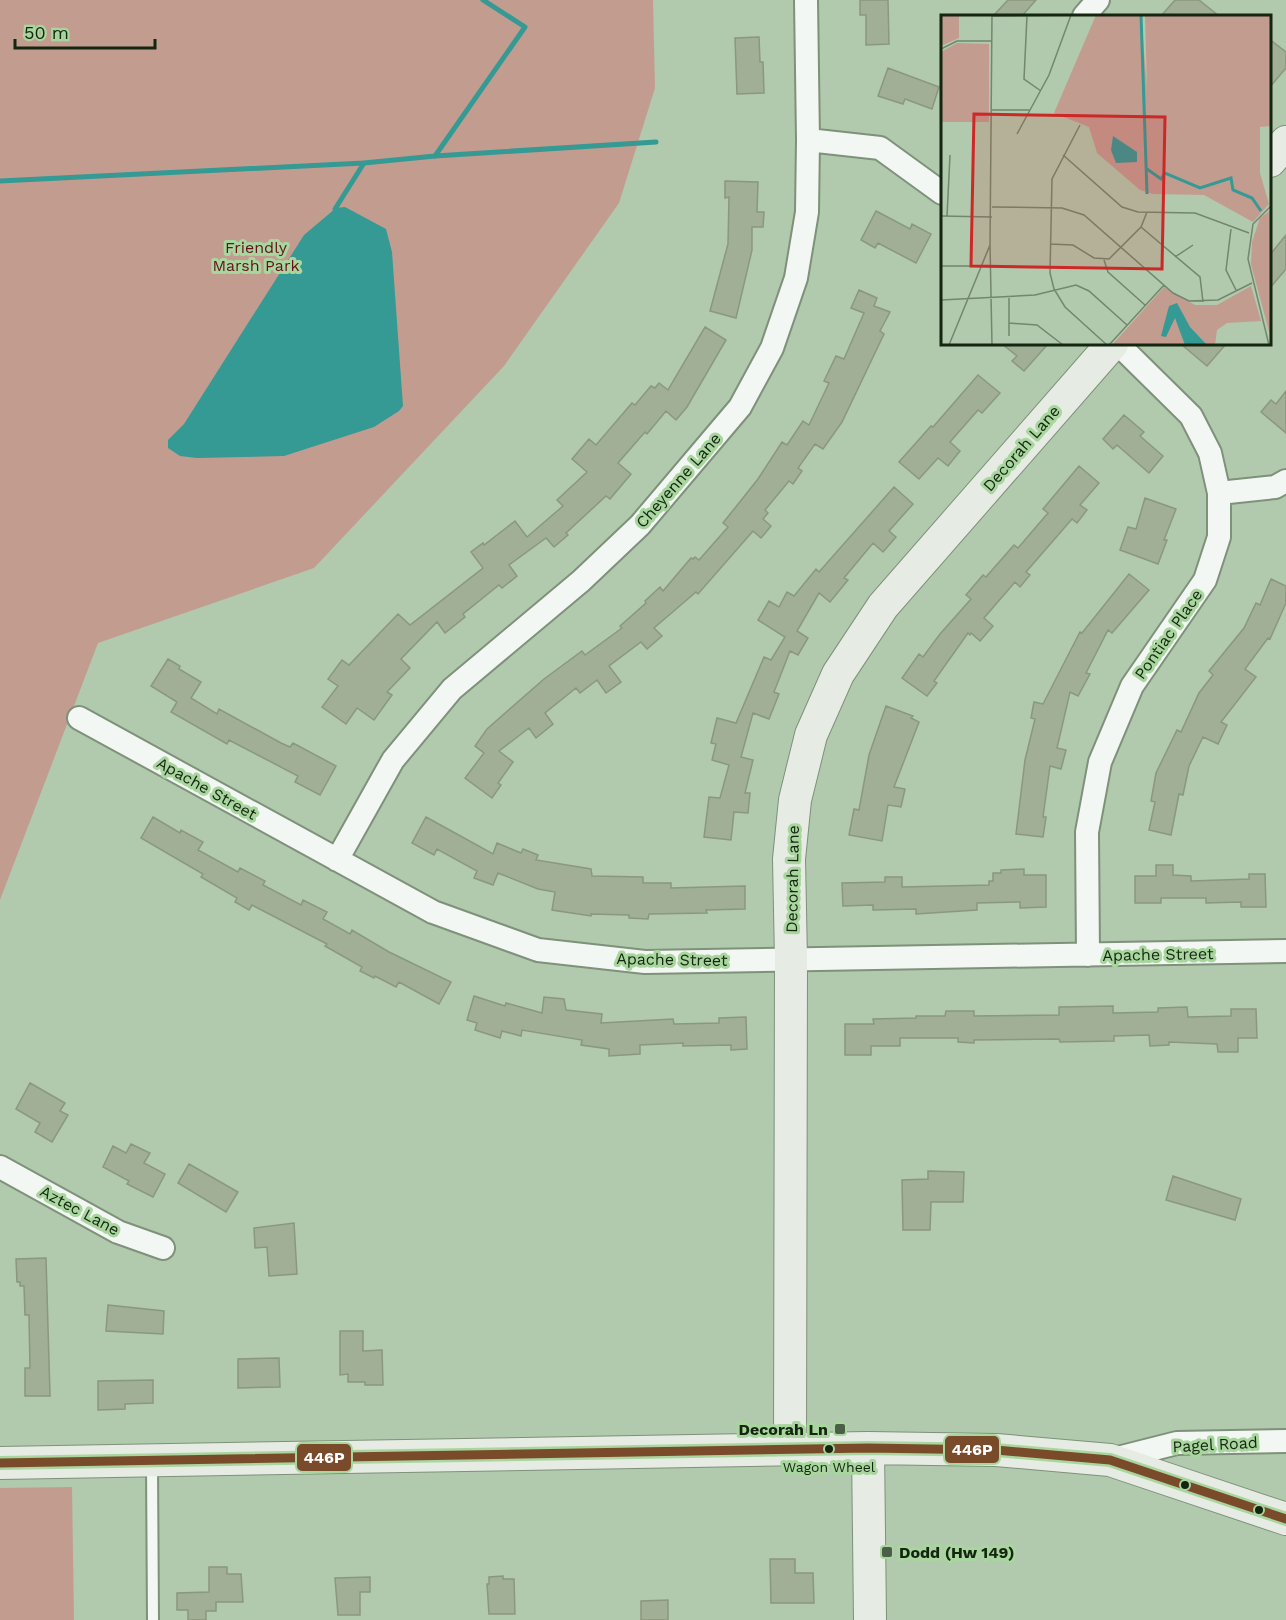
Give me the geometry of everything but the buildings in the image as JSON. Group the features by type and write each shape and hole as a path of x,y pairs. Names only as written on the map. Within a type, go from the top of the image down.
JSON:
{"street":[{"name":"Cheyenne Lane","path":"338,860 393,760 452,689 581,581 640,525 740,407 772,348 796,278 807,212 806,0"},
{"path":"1085,15 1098,0"},
{"path":"808,140 880,148 940,186"},
{"path":"1271,159 1286,142"},
{"name":"Decorah Lane","path":"790,1449 789,859 795,800 812,735 838,674 883,606 1111,345"},
{"name":"Pontiac Place","path":"1088,955 1087,832 1100,762 1132,686 1205,580 1219,537 1219,493 1210,453 1191,416 1119,345"},
{"path":"1219,493 1275,487 1286,481"},
{"name":"Apache Street","path":"79,718 433,912 538,950 645,962 1286,951"},
{"name":"Aztec Lane","path":"0,1167 118,1232 163,1248"},
{"name":"Pagel Road","path":"1110,1460 1177,1443 1286,1441"},
{"path":"868,1448 870,1620"},
{"path":"0,1463 790,1449 996,1450 1110,1460 1286,1519"}],"lane":[{"path":"152,1461 153,1620"}],"green space":[{"name":"Friendly Marsh Park","path":"0,0 653,0 655,88 619,203 504,366 314,568 98,643 0,900"},
{"path":"72,1487 74,1620 0,1620 0,1488"}],"water":[{"path":"345,207 386,229 392,252 403,406 374,427 284,456 197,458 180,456 168,448 168,440 184,424 304,235 336,208"}],"waterway":[{"path":"435,156 525,27 483,0"},
{"path":"0,181 364,163 435,156 656,142"},
{"path":"335,209 364,163"}],"transit line":[{"name":"446P","path":"0,1463 868,1448 996,1450 1110,1460 1286,1519"}],"place":[{"name":"Decorah Ln","path":"840,1429"},
{"name":"Wagon Wheel","path":"829,1449"},
{"name":"Dodd (Hw 149)","path":"887,1552"}]}
